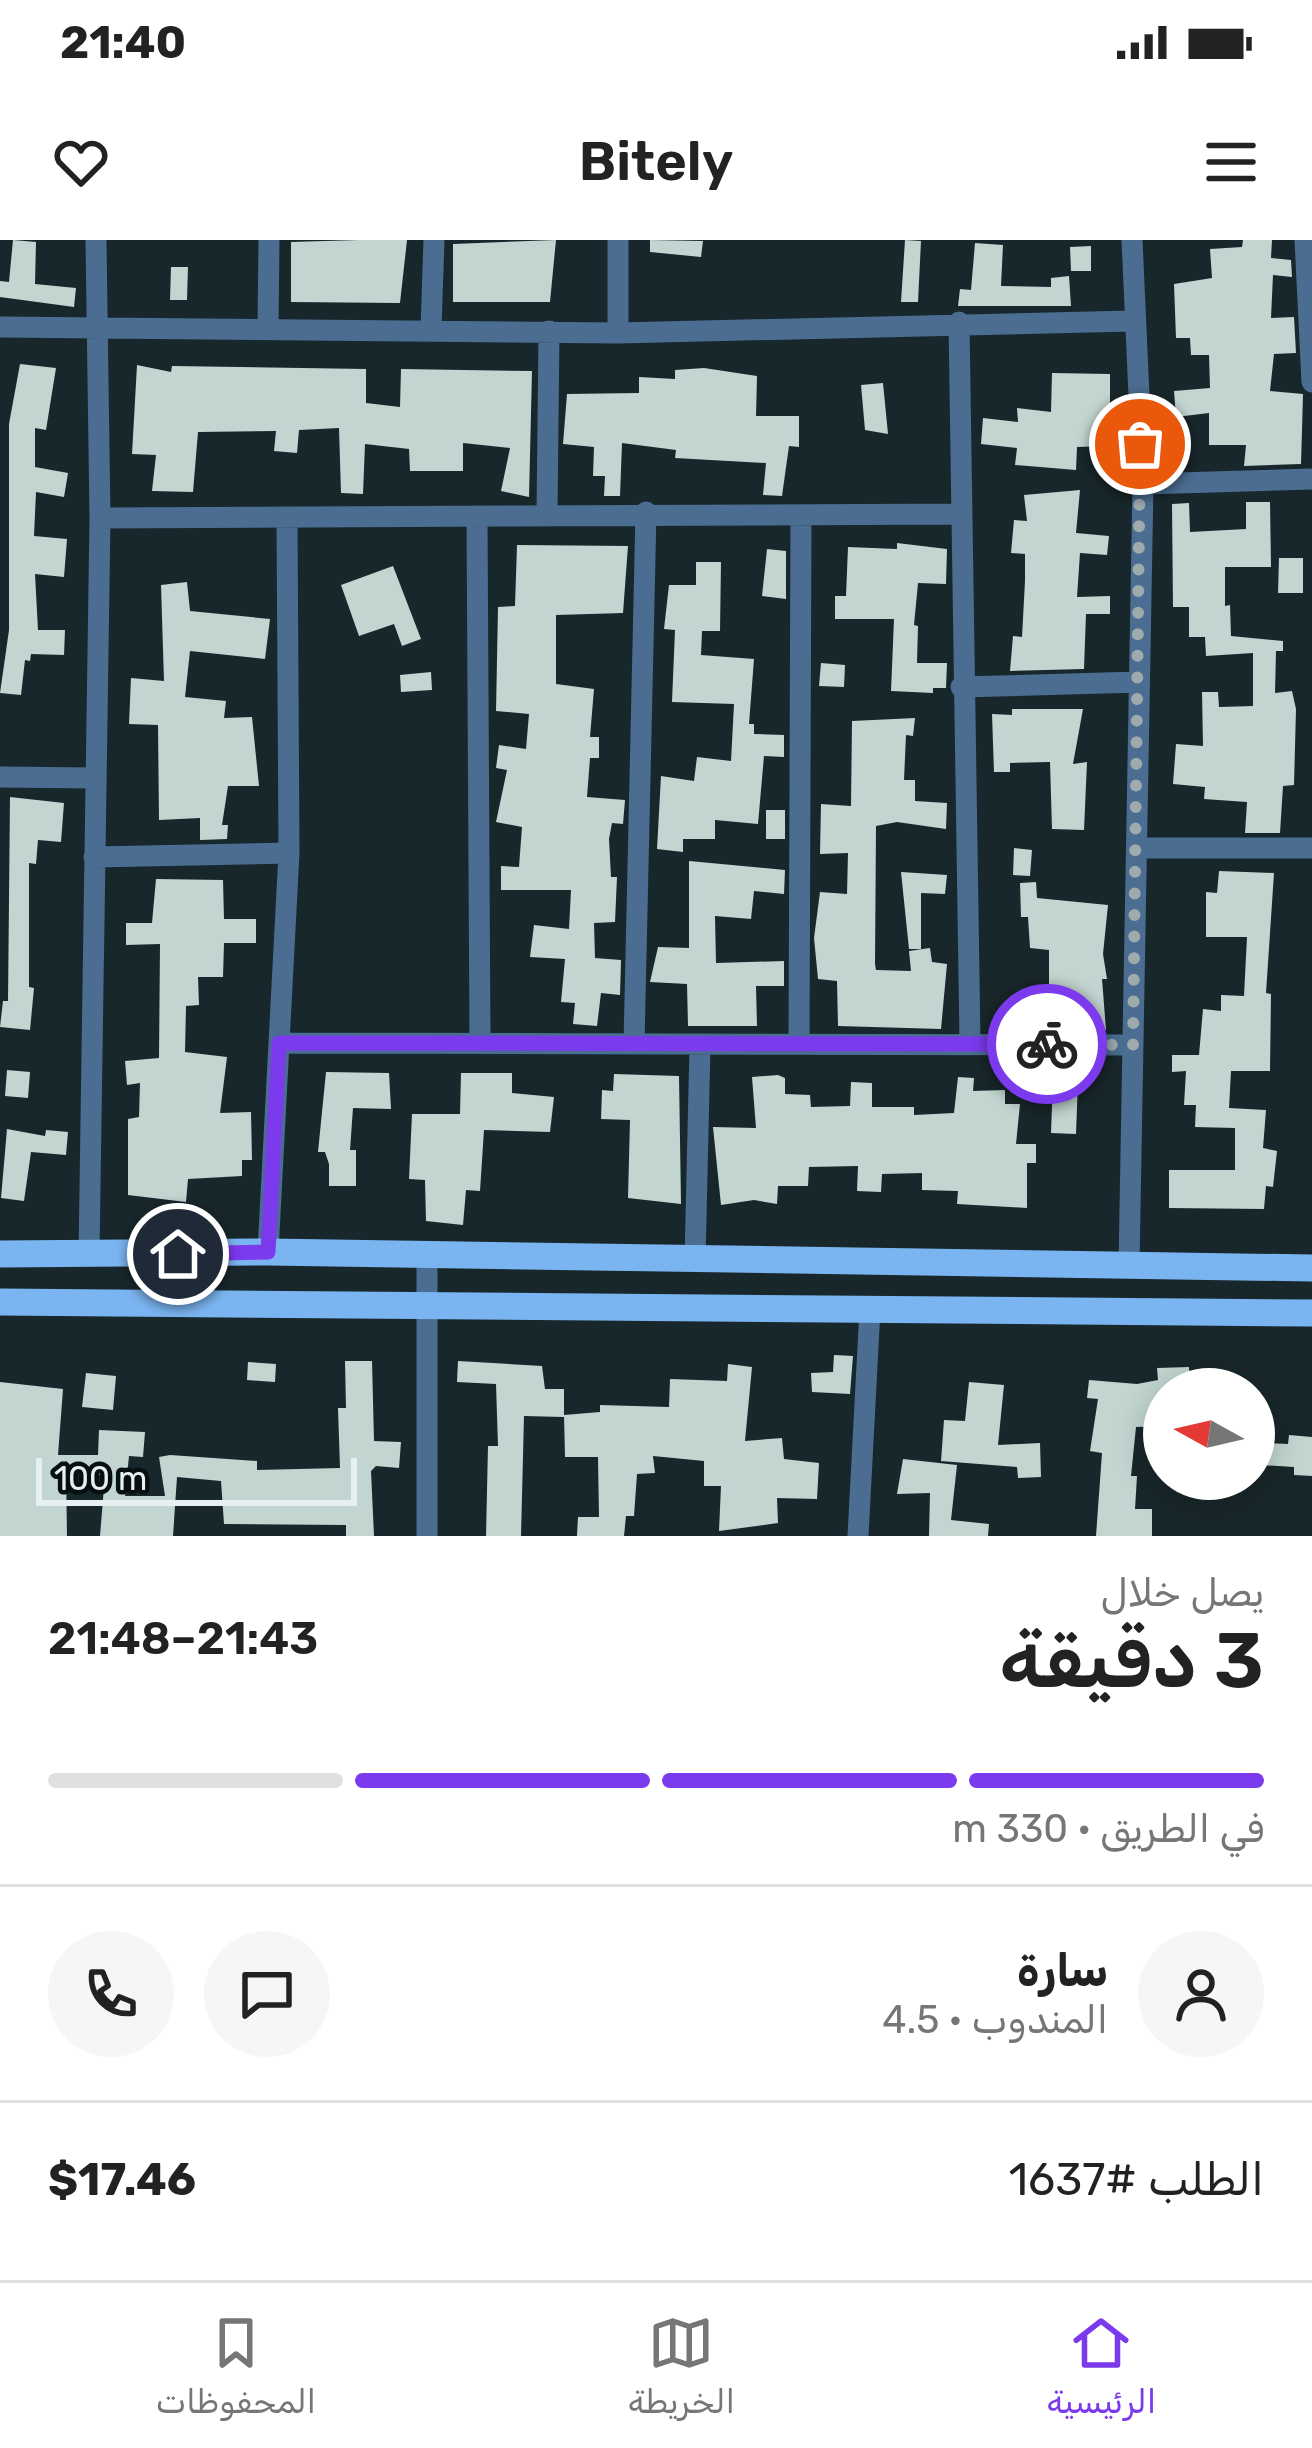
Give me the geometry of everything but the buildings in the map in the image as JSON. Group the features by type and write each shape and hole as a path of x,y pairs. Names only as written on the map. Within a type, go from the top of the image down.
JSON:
{"main road":[{"path":"0,1253 268,1252 1312,1268"},
{"path":"0,1302 1312,1313"}],"street":[{"path":"89,1255 100,518 96,240"},
{"path":"268,326 269,240"},
{"path":"431,329 434,240"},
{"path":"618,240 618,333"},
{"path":"1129,1265 1143,484 1132,321 1132,240"},
{"path":"1305,240 1312,382"},
{"path":"0,328 268,326 618,333 1132,321"},
{"path":"959,322 970,1043"},
{"path":"548,513 549,331"},
{"path":"1143,484 1312,479"},
{"path":"634,1044 646,512"},
{"path":"100,518 962,514"},
{"path":"477,516 480,1042"},
{"path":"799,1044 801,516"},
{"path":"268,1252 289,853 287,517"},
{"path":"962,687 1139,682"},
{"path":"0,777 94,778"},
{"path":"1138,848 1312,848"},
{"path":"94,857 289,853"},
{"path":"279,1043 1133,1045"},
{"path":"695,1260 700,1046"},
{"path":"428,1256 428,1536"},
{"path":"858,1536 870,1309"}],"way so far":[{"path":"1047,1044 1133,1045 1140,444"}],"route":[{"path":"178,1254 268,1252 279,1043 1047,1044"}]}
